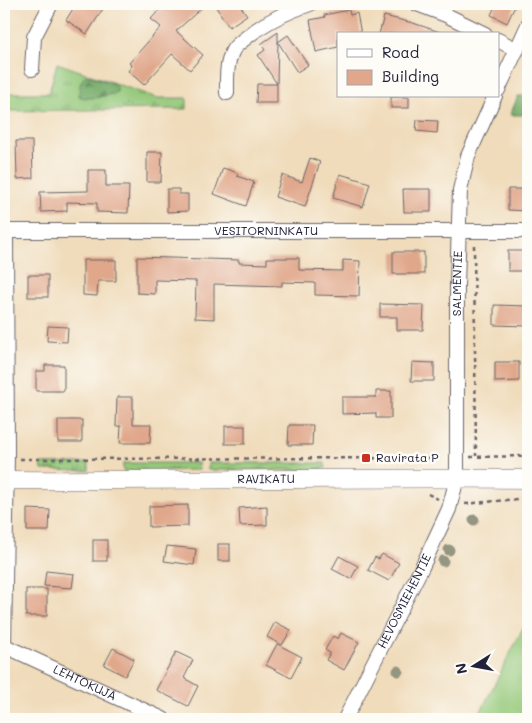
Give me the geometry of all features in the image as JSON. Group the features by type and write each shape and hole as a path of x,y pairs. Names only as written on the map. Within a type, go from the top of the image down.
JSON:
{"street":[{"path":"32,69 34,37 51,4"},
{"path":"227,93 227,68 233,50 239,43 259,27 280,14 310,4"},
{"path":"417,4 446,15 481,32"},
{"path":"500,86 528,25"},
{"path":"500,41 517,50"},
{"name":"SALMENTIE","path":"457,478 458,231 460,190 464,168 494,98"},
{"path":"4,648 5,231"},
{"name":"VESITORNINKATU","path":"5,231 528,231"},
{"name":"HEVOSMIEHENTIE","path":"345,719 422,567 449,509 457,478"},
{"name":"RAVIKATU","path":"5,480 528,479"},
{"name":"LEHTOKUJA","path":"4,648 163,719"}],"path":[{"path":"474,238 476,456"},
{"path":"470,457 528,456"},
{"path":"16,459 448,458"},
{"path":"497,493 497,501"},
{"path":"461,505 471,502 528,498"}],"green space":[{"path":"57,63 157,98 187,98 187,109 4,111 4,93 49,93"},
{"path":"86,75 110,82 117,86 117,92 94,98 80,97 80,85"},
{"path":"518,96 528,96 528,115 510,115"},
{"path":"89,463 89,471 42,470 41,464"},
{"path":"123,463 198,463 199,470 123,471"},
{"path":"208,463 325,463 326,468 312,470 208,470"},
{"path":"528,618 528,719 477,719"}],"building":[{"path":"76,4 106,4 87,34 66,20"},
{"path":"165,4 206,4 176,31 203,55 190,70 172,54 144,85 128,71 132,66 129,63 161,27 151,19"},
{"path":"214,4 239,4 247,15 229,27"},
{"path":"496,4 516,4 507,23 491,15"},
{"path":"349,10 350,15 357,13 361,32 337,32 337,47 316,52 310,20 325,17 324,15"},
{"path":"384,16 440,32 380,32"},
{"path":"278,32 277,84 258,55 265,50 261,44"},
{"path":"288,35 308,65 297,72 278,42"},
{"path":"257,84 277,84 277,103 256,103"},
{"path":"391,98 409,98 409,108 391,108"},
{"path":"417,120 438,121 437,133 416,131"},
{"path":"16,141 32,141 33,178 17,179"},
{"path":"147,152 162,152 161,182 147,182"},
{"path":"310,158 320,162 305,207 275,197 282,175 302,182"},
{"path":"223,168 238,173 237,176 254,182 246,206 214,194"},
{"path":"88,170 106,170 106,186 129,186 128,213 97,212 97,203 67,202 67,211 41,212 40,192 88,191"},
{"path":"340,174 370,183 363,207 333,198"},
{"path":"167,189 179,189 179,194 188,194 188,211 167,212"},
{"path":"403,189 431,189 431,212 404,212"},
{"path":"508,189 528,189 528,211 508,210"},
{"path":"508,251 528,251 528,271 508,271"},
{"path":"393,252 424,252 424,274 393,274"},
{"path":"137,257 239,260 239,263 267,264 267,258 299,258 299,270 343,271 343,260 360,261 359,296 315,295 315,283 282,282 282,286 214,284 214,319 195,318 196,281 155,280 155,294 137,293"},
{"path":"83,260 116,260 116,281 98,281 97,296 83,295"},
{"path":"28,275 48,275 48,297 28,297"},
{"path":"380,304 424,305 423,330 397,330 397,317 380,317"},
{"path":"494,305 528,306 528,326 494,325"},
{"path":"48,326 68,327 67,342 47,341"},
{"path":"412,362 434,363 434,381 411,381"},
{"path":"495,362 519,362 519,381 495,382"},
{"path":"45,365 64,365 64,391 36,391 36,371 45,371"},
{"path":"376,391 391,391 391,418 376,418 376,413 342,414 342,397 376,397"},
{"path":"117,397 133,397 133,424 151,424 150,443 120,443 121,426 116,426"},
{"path":"58,420 82,420 82,442 58,442"},
{"path":"289,425 313,425 312,445 288,445"},
{"path":"225,426 245,426 245,444 225,444"},
{"path":"188,505 188,526 149,527 149,506"},
{"path":"267,506 267,525 240,526 239,508"},
{"path":"27,509 50,510 49,531 27,531"},
{"path":"93,540 107,540 107,561 93,561"},
{"path":"218,544 230,544 230,561 218,561"},
{"path":"167,546 196,549 194,565 164,561"},
{"path":"382,554 399,563 389,581 368,570 375,557 379,559"},
{"path":"339,556 358,566 351,579 332,569"},
{"path":"46,571 74,574 72,588 44,586"},
{"path":"26,589 47,589 47,616 26,616"},
{"path":"275,622 291,630 282,645 267,637"},
{"path":"341,633 359,642 344,670 326,660 330,653 325,650 333,636 338,639"},
{"path":"277,644 302,657 291,678 266,665"},
{"path":"113,648 134,659 125,676 104,665"},
{"path":"176,652 193,660 184,678 198,686 188,706 156,690"}],"place":[{"name":"Ravirata P","path":"366,458"}]}
